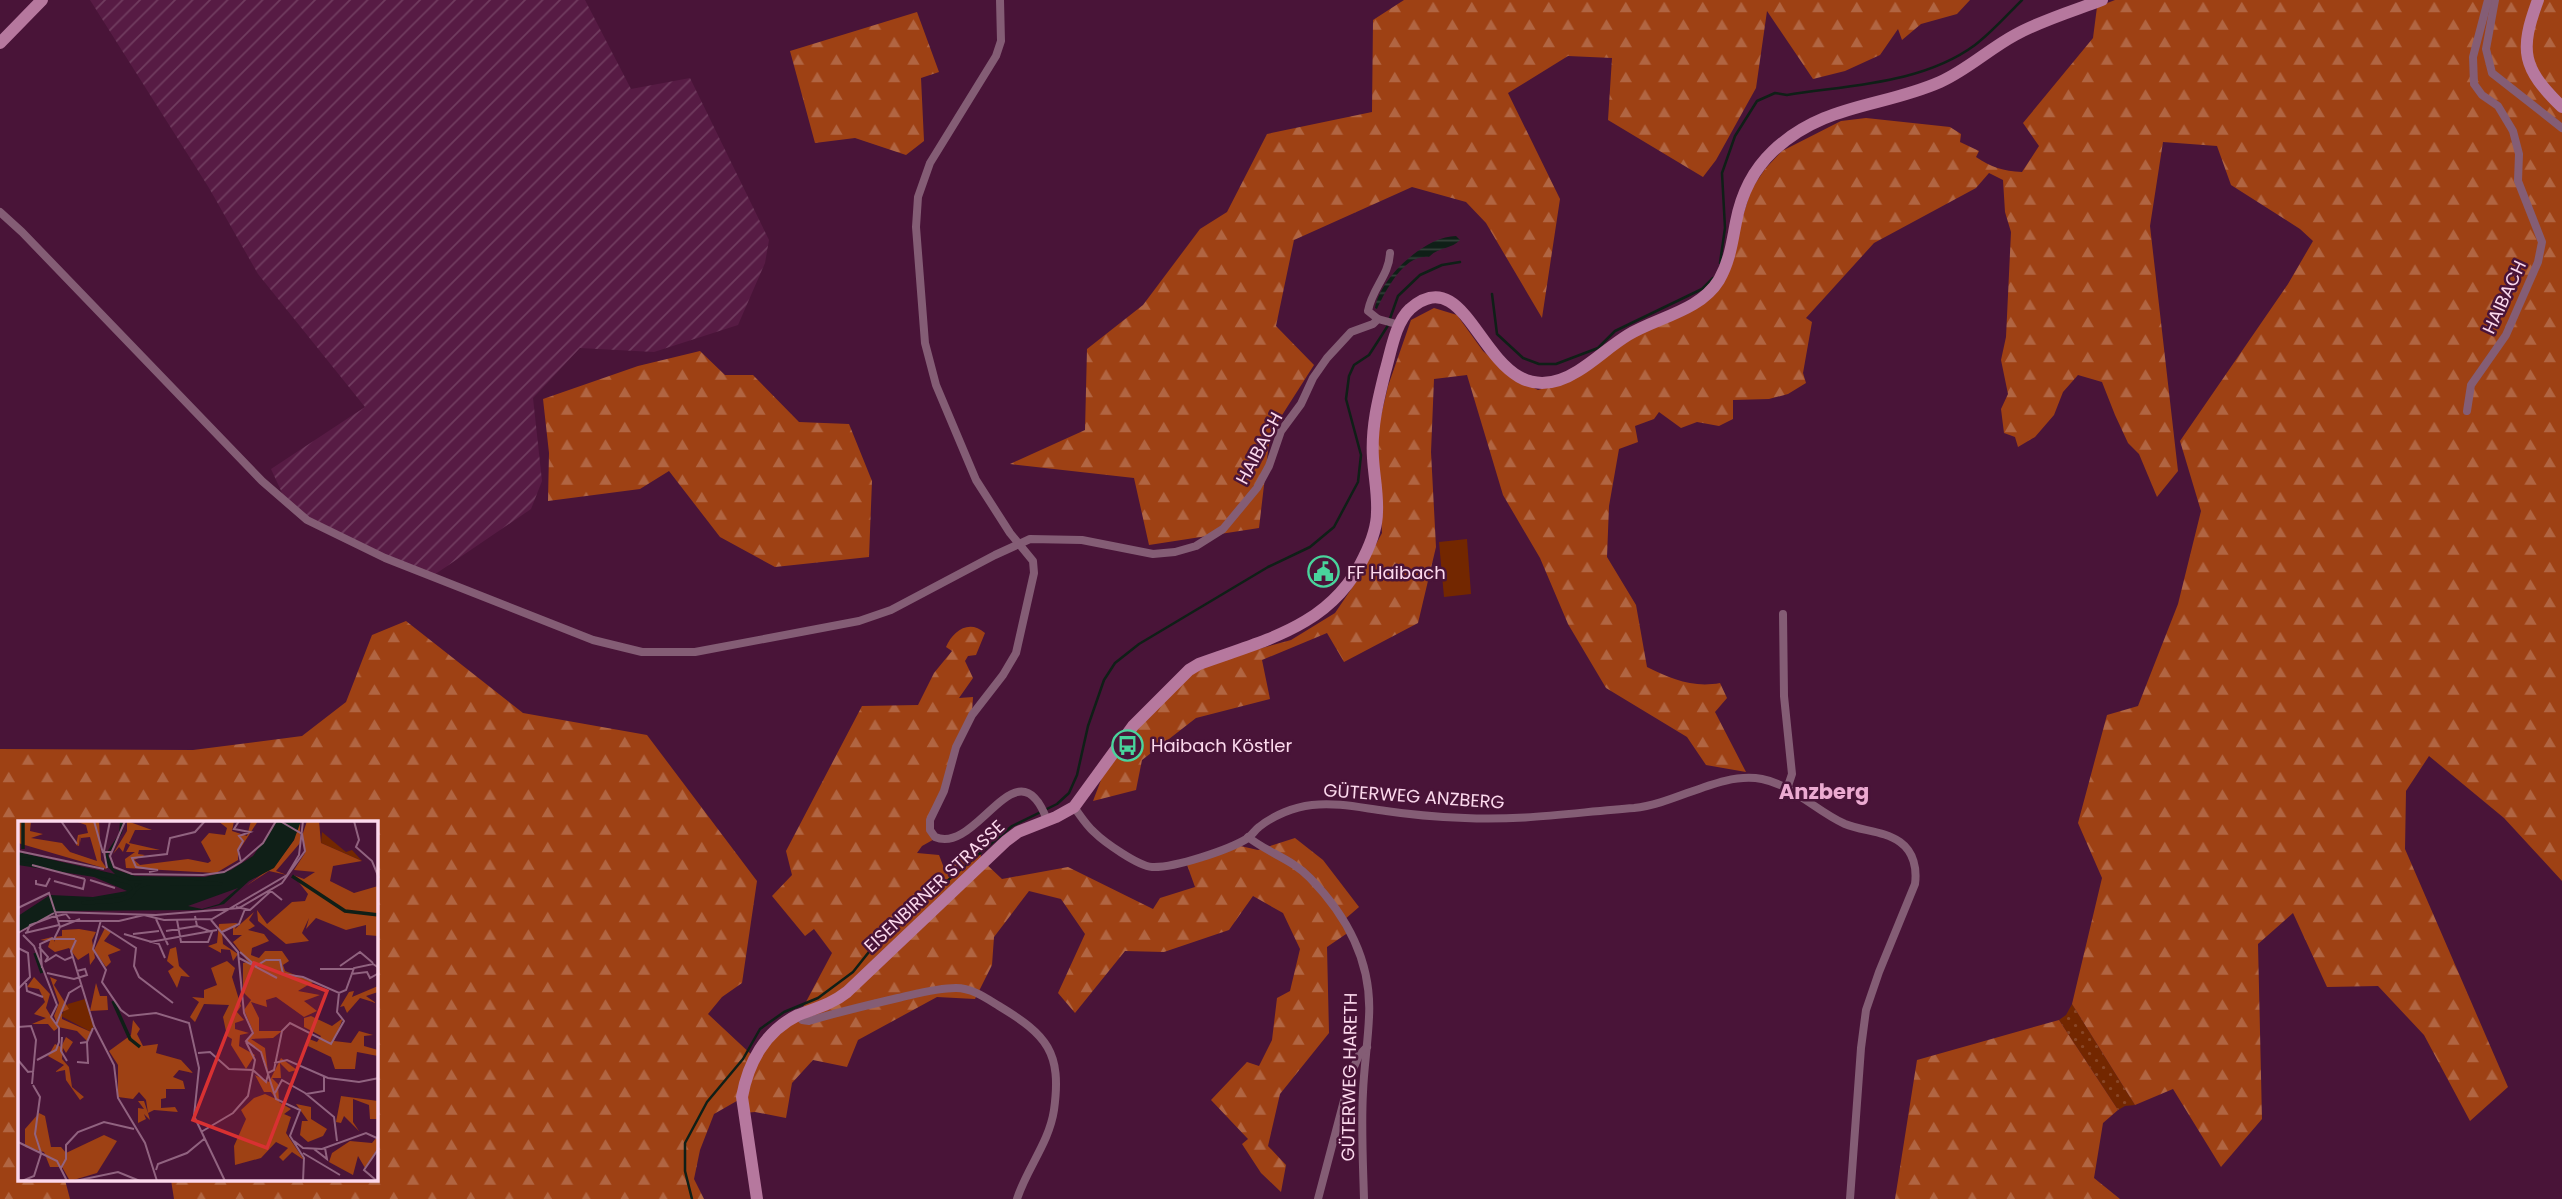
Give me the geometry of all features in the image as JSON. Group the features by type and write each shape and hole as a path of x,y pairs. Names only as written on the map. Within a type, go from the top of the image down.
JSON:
{"main road":[{"path":"0,43 42,0"},
{"name":"EISENBIRNER STRASSE","path":"757,1199 743,1113 745,1081 754,1057 766,1041 784,1023 838,999 1006,841 1045,814 1074,807 1133,726 1189,670 1309,621 1325,609 1351,579 1366,553 1377,523 1373,426 1388,322 1405,315 1419,303 1445,300 1464,313 1499,360 1513,372 1535,384 1557,382 1583,368 1633,332 1700,300 1715,286 1727,263 1740,202 1746,188 1763,162 1790,138 1816,121 1839,111 1938,83 1970,66 2022,31 2102,0"},
{"path":"2538,0 2528,27 2526,52 2543,86 2562,107"}],"street":[{"path":"1000,0 1001,41 996,56 930,163 918,197 916,227 928,360 976,480 1035,566 1020,639 1010,664 962,731 944,791 932,813 930,830 935,837 942,840 958,837 968,831 1002,798 1016,792 1032,796 1045,814"},
{"name":"HAIBACH","path":"2467,411 2471,385 2506,335 2538,262 2542,242 2518,181 2519,153 2513,131 2498,106 2482,95 2474,84 2473,57 2488,0"},
{"path":"2495,0 2486,49 2492,73 2562,128"},
{"name":"HAIBACH","path":"0,212 262,481 307,520 373,553 593,640 642,652 695,652 859,621 891,610 1018,544 1039,538 1068,538 1143,553 1164,554 1184,550 1215,535 1232,521 1257,488 1269,466 1281,430 1301,404 1313,378 1350,332 1388,322"},
{"path":"1388,322 1367,310 1388,270 1390,253"},
{"path":"1783,614 1784,696 1792,774 1787,789"},
{"name":"GÜTERWEG ANZBERG","path":"1074,807 1094,833 1147,866 1186,862 1248,837 1258,827 1279,815 1314,804 1444,817 1522,818 1656,805 1735,779 1761,779 1787,789 1826,815 1848,825 1900,842 1911,855 1916,870 1912,898 1879,972 1866,1010 1850,1199"},
{"name":"GÜTERWEG HARETH","path":"1248,837 1297,865 1324,894 1347,924 1362,962 1369,998 1363,1092 1364,1199"},
{"path":"799,1015 802,1020 809,1021 912,995 955,988 979,994 1040,1034 1052,1057 1054,1113 1049,1131 1017,1199"},
{"path":"1318,1199 1345,1092 1359,1055 1367,1047"}],"shaded area":[{"path":"90,0 585,0 631,89 690,78 769,240 765,263 738,325 654,352 580,348 533,398 542,481 531,509 431,577 289,508 271,469 365,407 258,274 209,188"},
{"path":"1456,236 1460,240 1457,243 1429,257 1412,261 1404,267 1391,283 1377,309 1375,308 1385,284 1406,261 1431,243"},
{"path":"1467,539 1471,594 1444,597 1439,542"},
{"path":"2072,1004 2135,1105 2118,1110 2059,1020 2066,1015"}],"green space":[{"path":"1404,0 1970,0 1957,14 1921,24 1902,40 1898,29 1880,55 1845,71 1813,79 1767,11 1756,88 1716,160 1703,177 1608,120 1612,58 1568,56 1508,93 1560,199 1542,318 1486,223 1466,202 1412,187 1294,240 1276,326 1314,365 1270,434 1259,528 1149,545 1134,478 1010,464 1085,430 1087,349 1143,305 1200,229 1227,212 1267,134 1372,112 1373,20"},
{"path":"2115,0 2562,0 2562,881 2504,818 2429,756 2406,791 2405,849 2508,1087 2470,1121 2424,1035 2378,986 2327,987 2293,913 2258,944 2262,1119 2221,1167 2173,1089 2135,1105 2072,1004 2102,878 2078,823 2107,715 2138,706 2178,604 2201,511 2180,441 2288,284 2313,241 2300,229 2231,185 2217,146 2163,142 2150,226 2178,471 2157,497 2139,454 2128,443 2102,382 2078,375 2063,392 2054,415 2035,437 2018,447 2015,437 2004,433 2001,409 2008,394 2001,360 2006,337 2011,232 2005,212 2003,180 1989,173 1976,188 1874,243 1806,318 1812,322 1803,373 1806,383 1788,394 1769,399 1733,400 1733,419 1719,426 1697,422 1681,428 1659,412 1654,419 1635,426 1638,442 1619,449 1609,506 1607,557 1636,605 1647,667 1682,681 1720,683 1727,698 1715,712 1746,772 1706,765 1687,737 1606,688 1568,624 1540,558 1503,495 1467,375 1434,379 1431,452 1436,547 1418,623 1344,662 1327,633 1262,660 1270,699 1196,718 1142,760 1136,790 1093,801 1104,772 1130,735 1192,672 1222,659 1291,640 1335,613 1354,585 1382,533 1377,433 1388,386 1411,320 1434,308 1457,315 1483,351 1512,377 1538,390 1568,381 1617,345 1713,296 1751,190 1765,169 1782,151 1841,121 1866,118 1950,127 1961,134 1960,142 1979,151 1976,157 1998,168 2022,172 2039,146 2023,123 2093,38 2097,7"},
{"path":"917,12 939,72 921,78 924,141 906,155 855,138 815,143 790,51"},
{"path":"700,351 725,375 753,375 799,422 849,424 872,481 869,557 775,567 720,537 669,471 640,489 548,501 549,453 543,399 638,366"},
{"path":"406,621 523,713 647,735 757,881 742,983 722,997 708,1014 754,1057 799,1015 832,953 814,929 805,936 772,896 792,875 786,851 862,706 918,705 934,673 952,651 946,647 953,636 967,627 979,629 985,633 976,655 968,656 965,661 973,678 959,698 973,697 972,713 931,826 938,837 922,846 917,853 939,855 944,868 977,848 984,862 1002,879 1068,867 1153,909 1160,898 1195,887 1186,862 1236,845 1258,850 1295,838 1323,860 1359,907 1344,920 1349,932 1327,947 1329,1033 1280,1094 1268,1146 1286,1165 1281,1192 1261,1173 1242,1144 1248,1139 1211,1100 1247,1062 1259,1066 1272,1040 1277,998 1290,991 1300,949 1283,913 1253,896 1229,930 1164,952 1125,951 1075,1013 1058,993 1085,934 1061,899 1029,891 994,937 992,965 975,999 937,997 858,1040 847,1067 813,1060 792,1083 786,1118 755,1112 743,1113 742,1098 714,1114 700,1150 694,1179 704,1199 174,1199 171,1182 378,1182 378,821 18,821 18,1182 66,1182 70,1199 0,1199 0,749 193,750 302,736 346,702 372,635"},
{"path":"2059,1020 2118,1110 2103,1123 2094,1178 2120,1199 1895,1199 1917,1060"}],"waterway":[{"path":"1720,263 1725,228 1722,173 1735,136 1757,101 1775,93 1787,95 1860,85 1932,68 1975,45 2022,0"},
{"path":"692,1199 685,1171 685,1143 707,1102 743,1059 760,1029 784,1012 818,998 853,972 880,938 1012,826 1057,804 1069,793 1077,775 1088,726 1104,680 1115,663 1139,644 1268,567 1310,547 1334,527 1358,482 1361,455 1346,399 1349,376 1354,365 1369,355 1380,338 1387,327 1398,296 1420,275 1442,265 1460,262"},
{"path":"1492,294 1497,334 1523,358 1539,364 1556,364 1598,348 1615,331 1702,289 1713,278"}],"place":[{"name":"FF Haibach","path":"1324,572"},
{"name":"Haibach Köstler","path":"1128,745"}],"district":[{"name":"Anzberg","path":"1824,791"}]}
